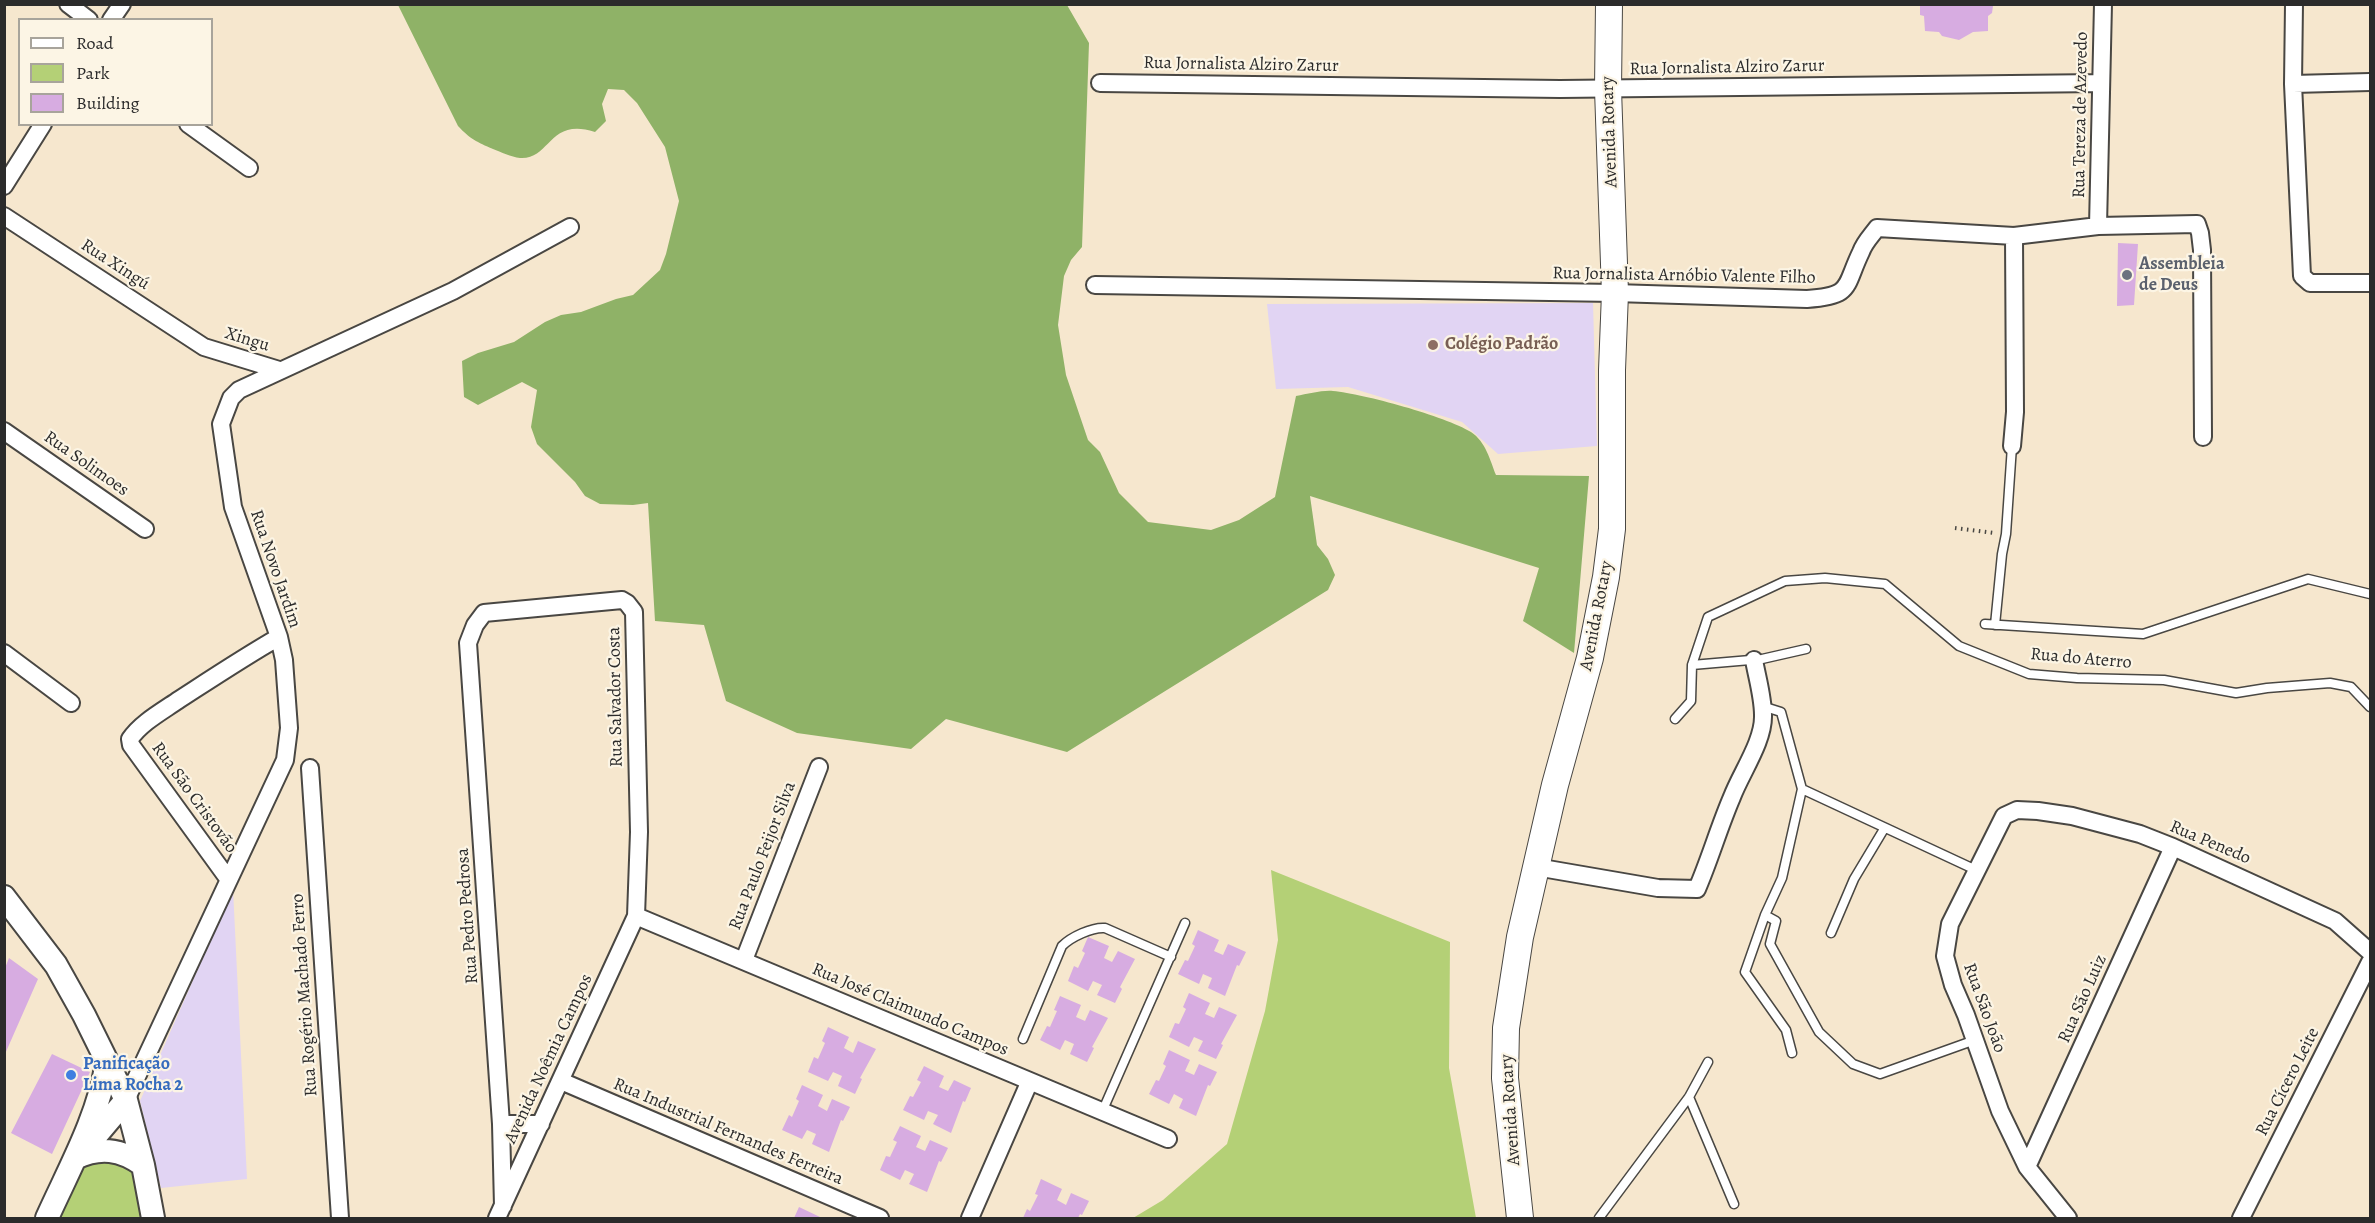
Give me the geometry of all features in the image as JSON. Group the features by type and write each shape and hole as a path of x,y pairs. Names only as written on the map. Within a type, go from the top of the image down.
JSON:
{"main road":[{"name":"Avenida Rotary","path":"1520,1218 1505,1077 1506,1028 1516,959 1536,867 1555,785 1590,658 1606,577 1612,529 1612,370 1615,293 1608,89 1609,4"}],"street":[{"path":"68,4 86,18"},
{"path":"112,18 122,4"},
{"name":"Rua Tereza de Azevedo","path":"2098,226 2103,4"},
{"path":"2294,4 2293,84 2303,279 2310,284 2370,283"},
{"path":"2293,84 2370,82"},
{"name":"Rua Jornalista Alziro Zarur","path":"1100,83 1608,89 2101,83"},
{"path":"5,185 43,126"},
{"path":"191,126 249,168"},
{"name":"Rua Xingú","path":"4,216 204,347"},
{"name":"Rua Jornalista Arnóbio Valente Filho","path":"1095,285 1824,298 1847,288 1861,250 1877,228 2014,236 2098,226 2197,224 2202,250 2203,437"},
{"name":"Rua Novo Jardim","path":"126,1100 285,760 289,744 286,682 279,638 233,507 221,424 231,398 239,390 279,370 345,343 453,291 570,227"},
{"path":"2012,446 2015,412 2014,236"},
{"name":"Xingu","path":"204,347 279,370"},
{"name":"Rua Solimoes","path":"4,431 145,529"},
{"name":"Rua Salvador Costa","path":"475,625 484,612 622,600 632,607 634,612 639,832 636,916"},
{"name":"Rua Pedro Pedrosa","path":"475,625 468,643 479,769 501,1124 500,1212"},
{"name":"Rua São Cristovão","path":"229,880 131,745 130,739 156,715 234,663 279,638"},
{"path":"4,653 71,703"},
{"path":"1536,867 1658,888 1697,889 1711,858 1731,798 1759,738 1762,706 1754,660"},
{"name":"Rua Paulo Feijor Silva","path":"744,960 819,767"},
{"name":"Rua Rogério Machado Ferro","path":"310,768 340,1218"},
{"name":"Rua Penedo","path":"2017,810 2072,816 2140,834 2173,847 2335,921 2370,952"},
{"name":"Rua São João","path":"2017,810 2004,816 1976,870 1950,924 1946,956 1953,985 1976,1040 2000,1111 2027,1167 2068,1218"},
{"name":"Rua São Luiz","path":"2027,1167 2173,847"},
{"path":"6,903 56,965 84,1015 126,1100 143,1165 153,1218"},
{"name":"Rua José Claimundo Campos","path":"636,916 1029,1083 1168,1139"},
{"name":"Avenida Noêmia Campos","path":"500,1212 636,916"},
{"name":"Rua Cícero Leite","path":"2241,1218 2370,962"},
{"path":"47,1218 95,1114 107,1062"},
{"name":"Rua Industrial Fernandes Ferreira","path":"561,1081 880,1218"},
{"path":"970,1218 1029,1083"},
{"path":"74,1158 126,1100"},
{"path":"501,1124 541,1124"},
{"path":"74,1158 88,1152 110,1150 131,1156 143,1165"}],"lane":[{"path":"2012,446 2006,534 1990,625 2143,634 2308,579 2369,595"},
{"name":"Rua do Aterro","path":"1675,718 1691,701 1692,665 1708,617 1785,581 1825,578 1885,584 1959,646 2029,674 2077,678 2164,680 2236,693 2330,683 2350,687 2370,707"},
{"path":"1692,665 1754,660 1806,649"},
{"path":"1762,706 1782,712 1802,789 1782,878 1765,915 1745,972 1786,1030 1792,1053"},
{"path":"1802,789 1976,870"},
{"path":"1831,933 1854,879 1884,829"},
{"path":"1765,915 1776,921 1770,944 1819,1032 1853,1064 1880,1074 1976,1040"},
{"path":"1102,1113 1185,923"},
{"path":"1023,1039 1062,946 1067,941 1098,928 1105,928 1171,957"},
{"path":"1599,1218 1689,1097 1708,1062"},
{"path":"1689,1097 1734,1204"}],"path":[{"path":"1955,528 2006,534"}],"shaded area":[{"name":"Colégio Padrão","path":"1593,303 1597,446 1498,454 1462,422 1348,387 1276,389 1267,304"},
{"path":"233,889 247,1179 161,1188 140,1101"}],"green space":[{"path":"398,5 1067,5 1089,43 1082,247 1071,260 1064,276 1058,325 1066,375 1088,440 1100,452 1119,493 1148,522 1211,530 1239,520 1275,497 1296,396 1324,391 1347,393 1443,419 1476,436 1487,452 1496,475 1589,476 1574,653 1523,621 1539,568 1310,496 1317,545 1328,559 1335,575 1328,590 1067,752 946,719 911,749 797,733 726,701 704,625 655,621 648,503 600,504 585,496 575,482 537,444 531,427 537,390 522,382 478,405 464,397 462,361 478,353 514,342 545,322 561,315 581,312 633,295 660,270 679,201 665,147 637,103 624,90 608,89 602,104 606,121 595,132 580,129 568,130 559,134 538,153 520,158 478,142 458,126"},
{"path":"1271,870 1450,942 1449,1068 1476,1218 1133,1218 1163,1200 1227,1144 1265,1011 1278,940"},
{"path":"113,1154 136,1170 142,1218 52,1218 70,1178 90,1159"}],"building":[{"path":"1920,4 1992,4 1992,13 1988,16 1988,31 1973,32 1959,40 1942,36 1939,32 1925,31 1924,16 1920,15"},
{"name":"Assembleia de Deus","path":"2118,243 2138,244 2134,305 2117,306"},
{"path":"1198,930 1219,940 1214,951 1223,955 1228,944 1246,952 1239,966 1237,965 1225,996 1208,988 1212,978 1203,974 1199,984 1178,974 1185,960 1188,961 1195,946 1192,944"},
{"path":"1088,937 1109,946 1104,958 1112,962 1118,951 1135,959 1120,987 1122,989 1115,1003 1097,995 1102,985 1093,981 1088,991 1068,981 1074,966 1078,968 1085,953 1082,951"},
{"path":"9,958 38,979 5,1054 5,968"},
{"path":"1189,993 1210,1003 1205,1014 1214,1018 1219,1007 1237,1015 1221,1044 1223,1045 1216,1059 1198,1051 1203,1041 1194,1037 1189,1047 1169,1037 1175,1023 1179,1024 1186,1009 1183,1007"},
{"path":"1060,996 1081,1005 1076,1017 1085,1021 1090,1010 1108,1018 1092,1047 1094,1048 1087,1062 1070,1054 1074,1044 1065,1040 1060,1050 1040,1040 1047,1026 1050,1027"},
{"path":"828,1027 849,1037 844,1048 853,1053 858,1041 876,1049 860,1078 862,1079 855,1094 838,1086 842,1076 833,1072 828,1081 808,1072 814,1057 818,1059 825,1043 822,1041"},
{"path":"1169,1050 1190,1060 1185,1071 1194,1075 1199,1064 1217,1072 1210,1086 1208,1085 1196,1116 1179,1108 1183,1099 1174,1094 1169,1104 1149,1094 1156,1080 1159,1081 1166,1066 1163,1064"},
{"path":"52,1054 90,1072 52,1154 11,1133"},
{"path":"924,1066 944,1076 939,1087 948,1091 954,1080 971,1088 965,1102 963,1101 951,1133 933,1124 938,1115 928,1111 924,1120 903,1110 921,1082 917,1080"},
{"path":"802,1085 823,1095 818,1106 827,1111 832,1099 850,1107 843,1121 841,1120 829,1152 812,1144 816,1134 807,1130 802,1139 782,1130 789,1115 792,1117 799,1101 796,1099"},
{"path":"900,1126 921,1136 916,1147 925,1151 930,1140 948,1148 941,1162 939,1161 927,1192 909,1184 914,1174 905,1170 900,1180 880,1170 886,1156 890,1157 897,1142 893,1140"},
{"path":"1041,1179 1062,1189 1057,1200 1066,1205 1071,1193 1089,1201 1082,1215 1080,1214 1078,1218 1023,1218 1027,1209 1030,1211 1038,1195 1035,1194"},
{"path":"799,1207 820,1217 794,1218"}],"place":[{"name":"Assembleia de Deus","path":"2127,275"},
{"name":"Colégio Padrão","path":"1433,345"},
{"name":"Panificação Lima Rocha 2","path":"71,1075"}]}
